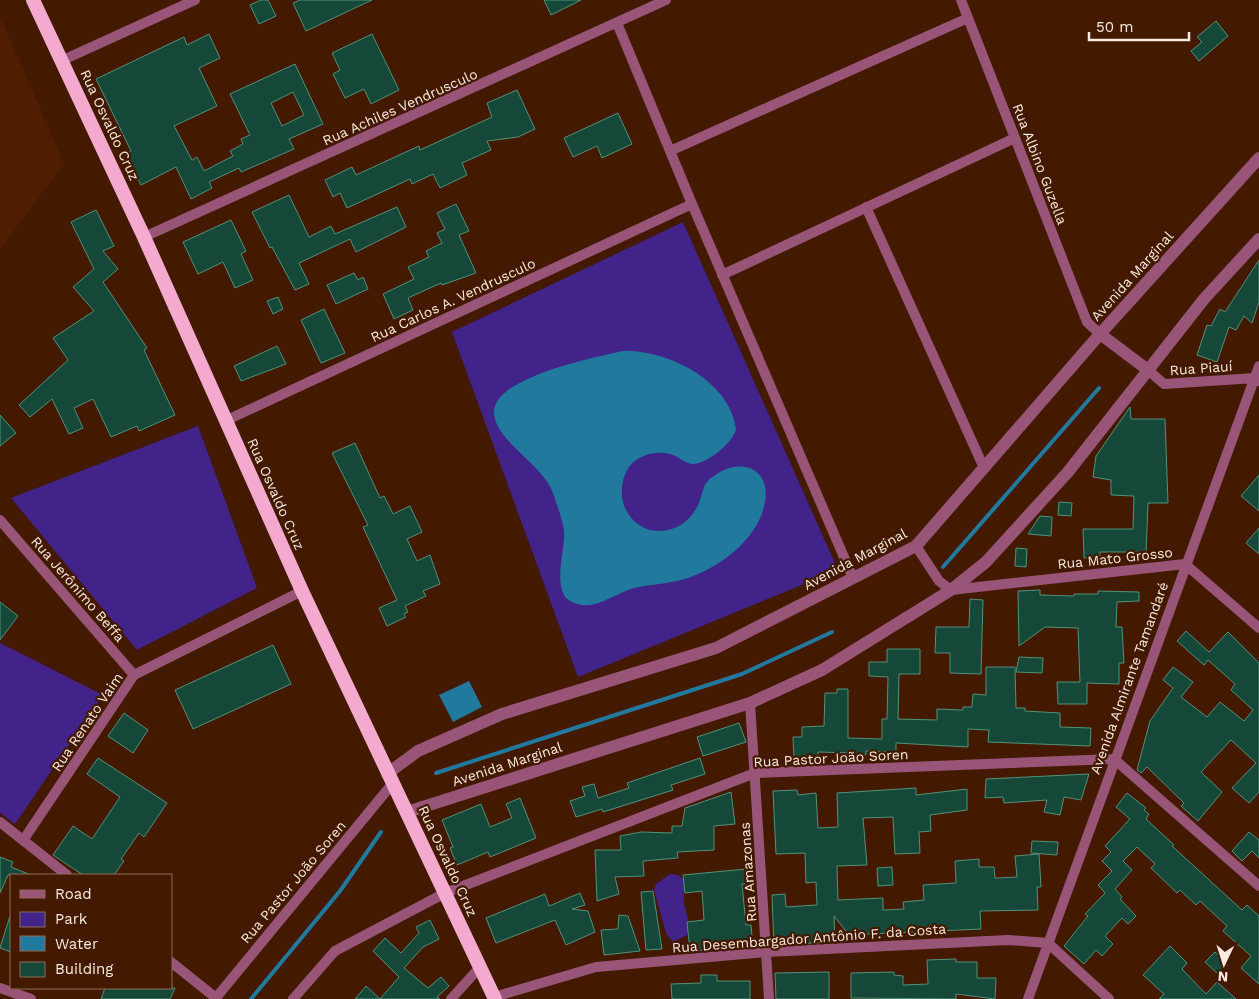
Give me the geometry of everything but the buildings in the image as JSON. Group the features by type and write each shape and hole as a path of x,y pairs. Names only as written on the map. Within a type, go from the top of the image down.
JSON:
{"highway":[{"name":"Rua Osvaldo Cruz","path":"33,0 63,60 144,237 302,591 494,998"}],"street":[{"path":"63,60 195,0"},
{"name":"Rua Achiles Vendrusculo","path":"144,237 666,0"},
{"name":"Rua Albino Guzella","path":"961,0 1087,322 1100,334"},
{"path":"670,151 968,18"},
{"path":"616,23 722,275 854,578"},
{"path":"722,275 1015,138"},
{"name":"Avenida Marginal","path":"391,778 418,751 502,714 716,648 916,546 1100,334 1259,158"},
{"name":"Rua Carlos A. Vendrusculo","path":"225,422 692,204"},
{"path":"866,207 984,468"},
{"name":"Avenida Marginal","path":"407,812 750,703 822,670 951,590 986,562 1062,479 1204,299 1259,239"},
{"path":"1100,334 1148,370"},
{"name":"Avenida Almirante Tamandaré","path":"1028,999 1185,564 1257,380 1259,366"},
{"name":"Rua Piauí","path":"1148,370 1164,384 1257,380"},
{"name":"Rua Jerônimo Beffa","path":"0,520 134,675"},
{"path":"916,546 938,581 951,590"},
{"name":"Rua Mato Grosso","path":"951,590 1185,564 1259,628"},
{"name":"Rua Renato Vaim","path":"24,839 134,675 302,591"},
{"name":"Rua Amazonas","path":"750,703 767,952 768,999"},
{"path":"1114,759 1259,886"},
{"name":"Rua Pastor João Soren","path":"293,999 335,951 445,893 755,773 1114,759"},
{"name":"Rua Pastor João Soren","path":"215,999 391,778"},
{"path":"0,822 24,839 66,874"},
{"name":"Rua Desembargador Antônio F. da Costa","path":"494,998 596,966 767,952 1008,940 1048,943"},
{"path":"1048,943 1109,999"},
{"path":"172,963 215,999"},
{"path":"451,999 480,967"},
{"path":"0,988 31,999"}],"shaded area":[{"path":"0,16 64,164 0,249"}],"green space":[{"path":"683,222 838,570 578,677 452,332"},
{"path":"198,426 257,588 137,650 11,498"},
{"path":"0,643 103,695 15,824 0,813"},
{"path":"670,874 678,875 684,880 684,904 689,923 687,935 673,942 666,933 654,890 656,884"}],"water":[{"path":"623,351 658,355 693,371 709,382 722,396 731,411 736,429 730,440 719,452 704,461 692,464 673,455 658,453 646,455 630,465 623,479 622,499 632,519 646,529 658,531 681,525 697,508 704,486 708,481 724,470 733,467 743,467 758,473 766,490 765,502 755,528 747,539 713,567 681,580 634,588 595,604 578,604 570,601 564,595 561,588 560,578 564,530 553,493 538,471 499,428 494,417 495,406 502,395 532,377 573,363"},
{"path":"469,681 482,707 453,722 439,695"}],"waterway":[{"path":"943,567 1099,388"},
{"path":"436,773 742,674 832,632"},
{"path":"251,999 340,891 381,832"}]}
